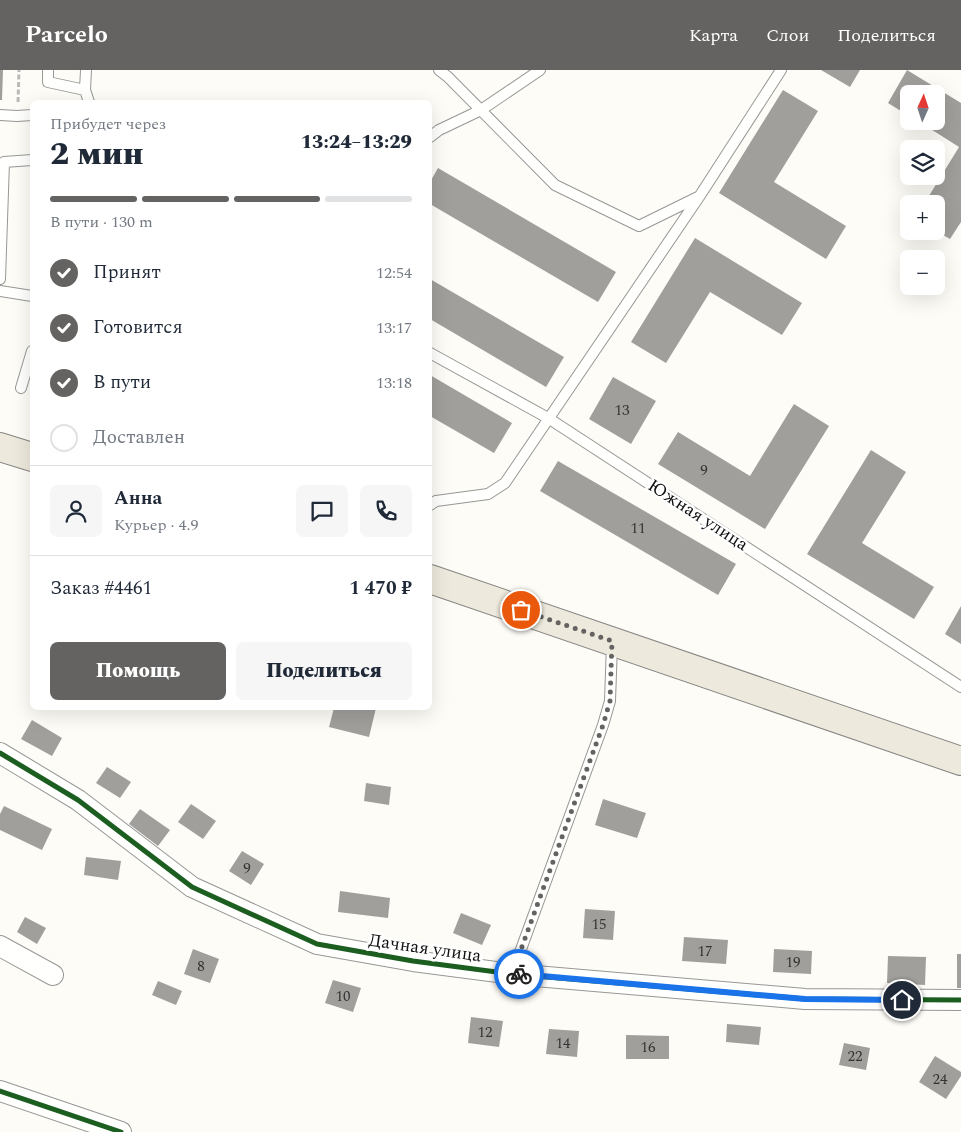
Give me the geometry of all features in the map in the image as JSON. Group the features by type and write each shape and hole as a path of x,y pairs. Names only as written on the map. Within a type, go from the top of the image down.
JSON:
{"main road":[{"path":"0,447 30,456"},
{"path":"432,580 961,761"}],"street":[{"name":"Дачная улица","path":"0,753 78,800 192,887 317,944 413,961 512,974 805,999 961,1000"},
{"path":"0,946 53,975"},
{"path":"0,1091 121,1132"}],"lane":[{"path":"48,70 48,82 85,90"},
{"path":"86,70 85,90 88,100"},
{"path":"439,70 555,185 639,226 699,196"},
{"path":"432,135 439,130 481,110 540,70"},
{"path":"432,504 436,501 488,494 505,483 699,196 781,70"},
{"path":"0,115 30,115"},
{"path":"0,279 4,162 30,160"},
{"path":"0,291 30,296"},
{"name":"Южная улица","path":"432,354 548,418 961,687"},
{"path":"22,388 30,358"},
{"path":"512,974 603,725 610,701 612,641"}],"path":[{"path":"17,116 19,70"}],"building":[{"path":"0,70 3,70 2,100 0,100"},
{"path":"821,70 860,70 850,87"},
{"path":"907,70 932,85 900,85 900,110 888,103"},
{"path":"783,90 818,111 774,182 846,226 826,259 719,193"},
{"path":"945,93 961,103 961,222 950,239 945,236 945,195 930,195 936,185 945,185 945,170 959,147 932,130 945,130"},
{"path":"438,168 616,272 598,302 432,205 432,178"},
{"path":"695,238 802,303 782,335 710,292 666,363 631,342"},
{"path":"432,280 564,357 546,387 432,320"},
{"path":"432,376 512,423 494,453 432,417"},
{"path":"613,377 656,401 631,444 589,419"},
{"path":"794,404 829,426 765,529 658,464 678,432 750,476"},
{"path":"871,450 906,472 862,543 934,587 914,619 807,554"},
{"path":"558,461 736,564 718,595 540,491"},
{"path":"961,606 961,644 945,634"},
{"path":"333,710 376,710 369,737 329,727"},
{"path":"32,720 62,738 52,756 21,739"},
{"path":"107,767 131,782 120,798 96,783"},
{"path":"366,783 391,787 389,805 364,801"},
{"path":"603,799 646,813 637,838 595,825"},
{"path":"191,804 216,821 203,839 178,822"},
{"path":"4,806 52,829 42,850 0,830 0,814"},
{"path":"140,809 170,830 158,846 129,824"},
{"path":"242,851 264,864 251,885 229,871"},
{"path":"86,857 121,861 118,880 84,875"},
{"path":"340,891 390,898 388,918 338,912"},
{"path":"585,909 615,911 613,940 583,938"},
{"path":"461,913 491,925 482,945 453,933"},
{"path":"25,917 46,928 37,944 17,932"},
{"path":"684,937 728,940 726,964 682,961"},
{"path":"193,949 219,959 210,983 184,974"},
{"path":"774,949 812,951 811,974 773,972"},
{"path":"957,954 961,954 961,988 957,988"},
{"path":"888,956 926,957 925,985 887,983"},
{"path":"333,980 361,988 353,1012 325,1003"},
{"path":"158,981 182,991 176,1005 152,995"},
{"path":"471,1017 503,1021 499,1047 468,1043"},
{"path":"727,1024 761,1027 759,1045 726,1042"},
{"path":"549,1029 579,1031 577,1057 546,1054"},
{"path":"626,1035 669,1036 669,1059 626,1059"},
{"path":"844,1043 870,1048 866,1070 839,1065"},
{"path":"935,1056 961,1072 961,1076 946,1099 919,1082"}],"cycle path":[{"path":"0,753 78,800 192,887 317,944 413,961 512,974 805,999 961,1000"},
{"path":"0,1091 121,1132"}],"way so far":[{"path":"519,974 512,974 603,725 610,701 612,641 521,610"}],"route":[{"path":"519,974 805,999 902,1000"}]}
